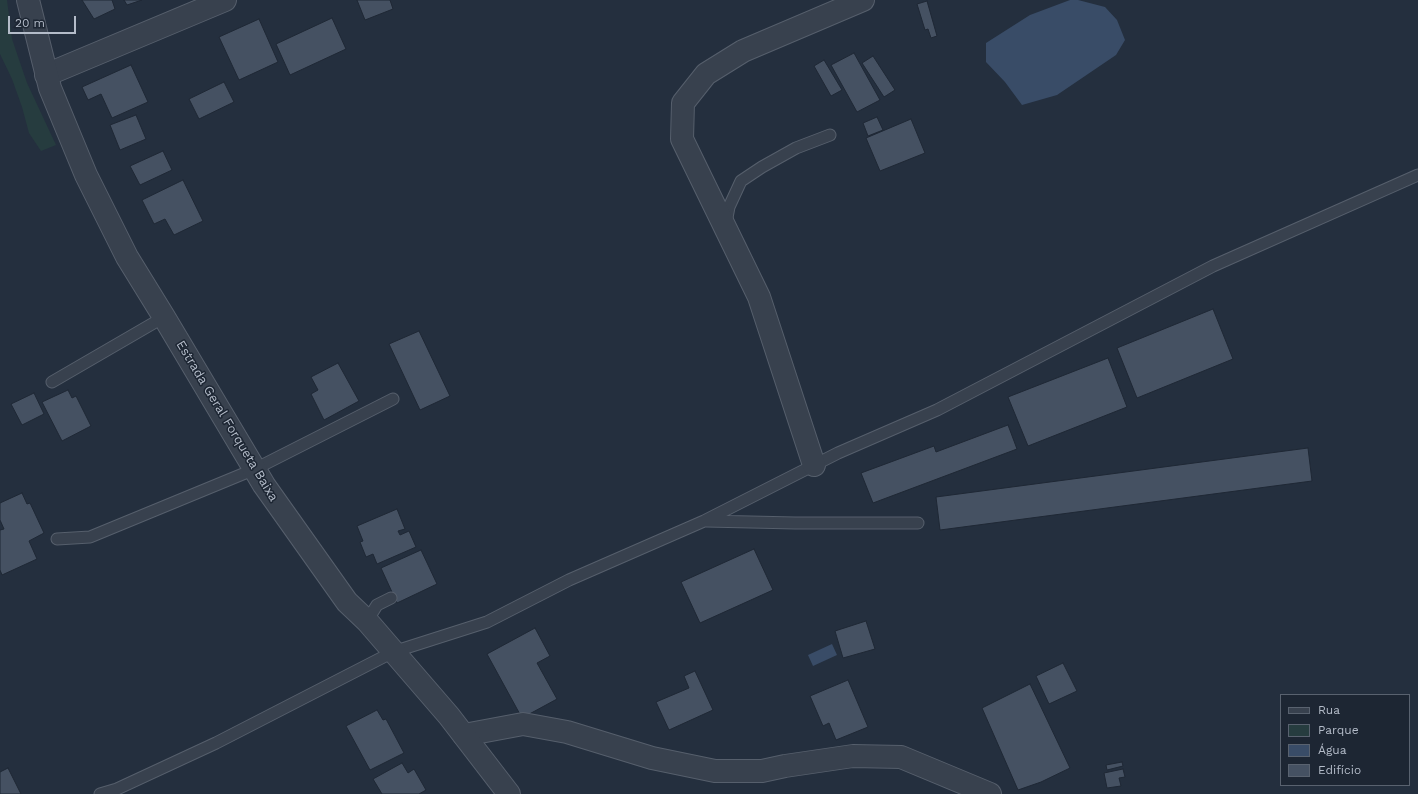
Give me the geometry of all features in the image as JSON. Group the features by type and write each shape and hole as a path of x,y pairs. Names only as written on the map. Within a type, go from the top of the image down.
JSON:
{"street":[{"name":"Estrada Geral Forqueta Baixa","path":"28,0 50,88 86,175 126,257 164,317 264,485 347,602 367,621 464,735 509,794"},
{"path":"46,75 225,0"},
{"path":"814,465 759,297 682,139 683,103 706,74 743,51 863,0"},
{"path":"464,735 524,724 567,732 652,758 714,771 762,772 785,766 852,756 901,757 990,794"}],"lane":[{"path":"725,228 729,207 741,181 762,166 796,148 830,135"},
{"path":"100,794 117,790 216,743 393,652 487,622 569,580 704,521 838,453 937,410 1213,266 1418,175"},
{"path":"52,382 164,317"},
{"path":"57,539 90,537 255,468 394,399"},
{"path":"704,521 918,523"},
{"path":"367,621 377,605 392,598"}],"green space":[{"path":"0,0 7,0 12,39 27,83 56,145 41,151 29,133 12,79 0,54"}],"water":[{"path":"1070,0 1078,0 1105,7 1117,20 1125,40 1116,55 1057,95 1022,105 1005,82 986,62 986,43 1030,15"},
{"path":"832,644 837,655 813,666 808,655"}],"building":[{"path":"82,0 112,0 115,9 94,19"},
{"path":"124,0 142,0 127,5"},
{"path":"357,0 390,0 393,9 365,20"},
{"path":"927,1 937,36 931,38 928,29 925,30 917,4"},
{"path":"332,18 346,49 290,75 276,44"},
{"path":"259,19 278,62 239,80 219,37"},
{"path":"854,53 880,100 857,112 831,65"},
{"path":"873,56 895,90 884,97 862,63"},
{"path":"824,60 842,90 831,96 814,66"},
{"path":"131,65 148,102 112,118 101,94 88,100 82,87"},
{"path":"224,82 234,102 199,119 189,99"},
{"path":"136,115 146,139 120,150 110,125"},
{"path":"877,117 883,130 868,136 863,123"},
{"path":"911,119 925,153 880,171 866,138"},
{"path":"163,151 172,170 140,185 130,166"},
{"path":"183,180 203,221 174,235 165,219 154,224 142,200"},
{"path":"1213,309 1233,359 1137,398 1117,348"},
{"path":"419,331 450,396 420,410 389,344"},
{"path":"1108,358 1127,407 1028,446 1008,397"},
{"path":"338,363 359,401 324,420 311,394 318,390 311,377"},
{"path":"68,390 72,398 76,396 91,426 62,441 42,402"},
{"path":"34,393 44,414 22,425 11,404"},
{"path":"1008,425 1017,449 873,503 861,473 934,446 936,452"},
{"path":"1308,448 1312,481 940,530 936,497"},
{"path":"22,493 27,504 30,503 44,533 29,541 37,559 2,575 0,570 0,530 4,529 0,520 0,503"},
{"path":"397,509 405,529 398,531 400,535 409,531 416,547 377,564 373,554 366,557 360,542 363,541 357,526"},
{"path":"754,549 773,590 700,623 681,582"},
{"path":"421,550 437,584 397,603 381,568"},
{"path":"866,621 875,649 843,658 835,631"},
{"path":"535,628 550,656 537,663 557,699 522,718 487,654"},
{"path":"1063,663 1077,691 1049,704 1036,676"},
{"path":"695,671 713,710 669,730 656,702 689,688 684,676"},
{"path":"848,680 868,727 836,740 829,723 823,726 810,696"},
{"path":"1030,684 1070,768 1041,782 1018,790 982,708"},
{"path":"377,710 383,720 386,719 404,753 370,770 346,726"},
{"path":"1122,762 1123,766 1107,770 1106,765"},
{"path":"402,763 408,773 414,769 426,790 419,794 382,794 373,779"},
{"path":"8,768 21,794 0,794 0,772"},
{"path":"1123,769 1125,777 1119,778 1121,786 1107,788 1104,773"}]}
